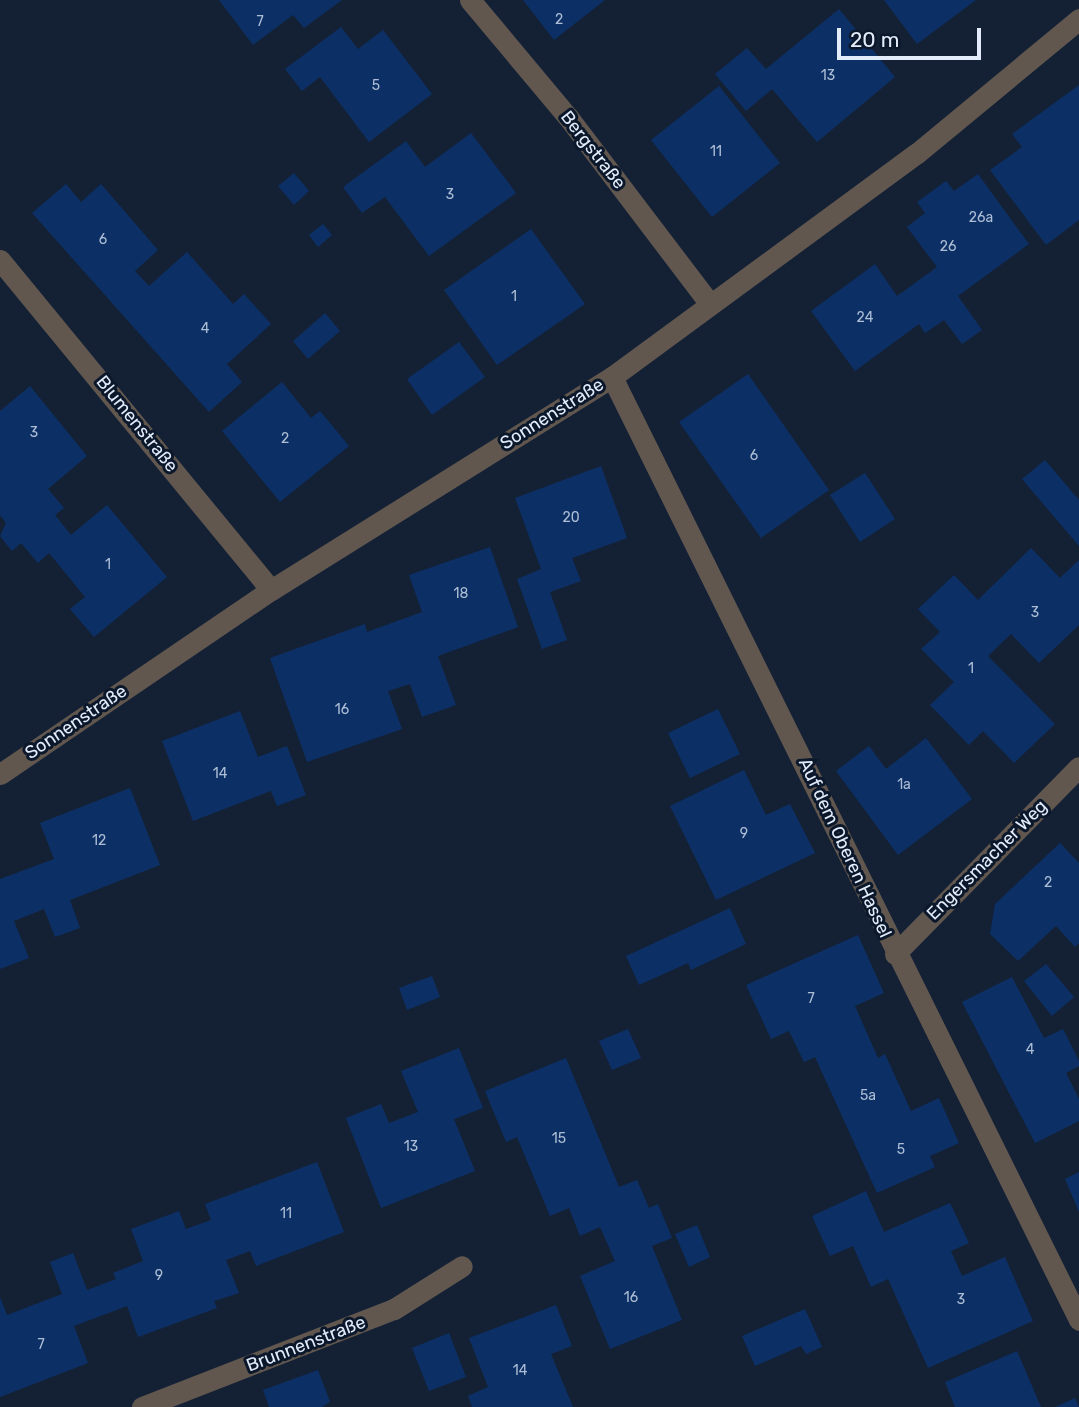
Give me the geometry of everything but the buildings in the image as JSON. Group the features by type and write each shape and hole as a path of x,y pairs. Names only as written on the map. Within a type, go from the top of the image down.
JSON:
{"street":[{"name":"Bergstraße","path":"471,0 568,117 710,304"},
{"name":"Sonnenstraße","path":"0,774 271,590 612,377 916,153 1079,19"},
{"name":"Blumenstraße","path":"0,260 271,590"},
{"name":"Auf dem Oberen Hassel","path":"612,377 895,954 1079,1320"},
{"name":"Engersmacher Weg","path":"895,954 1079,767"},
{"name":"Brunnenstraße","path":"142,1407 394,1309 462,1266"}]}
